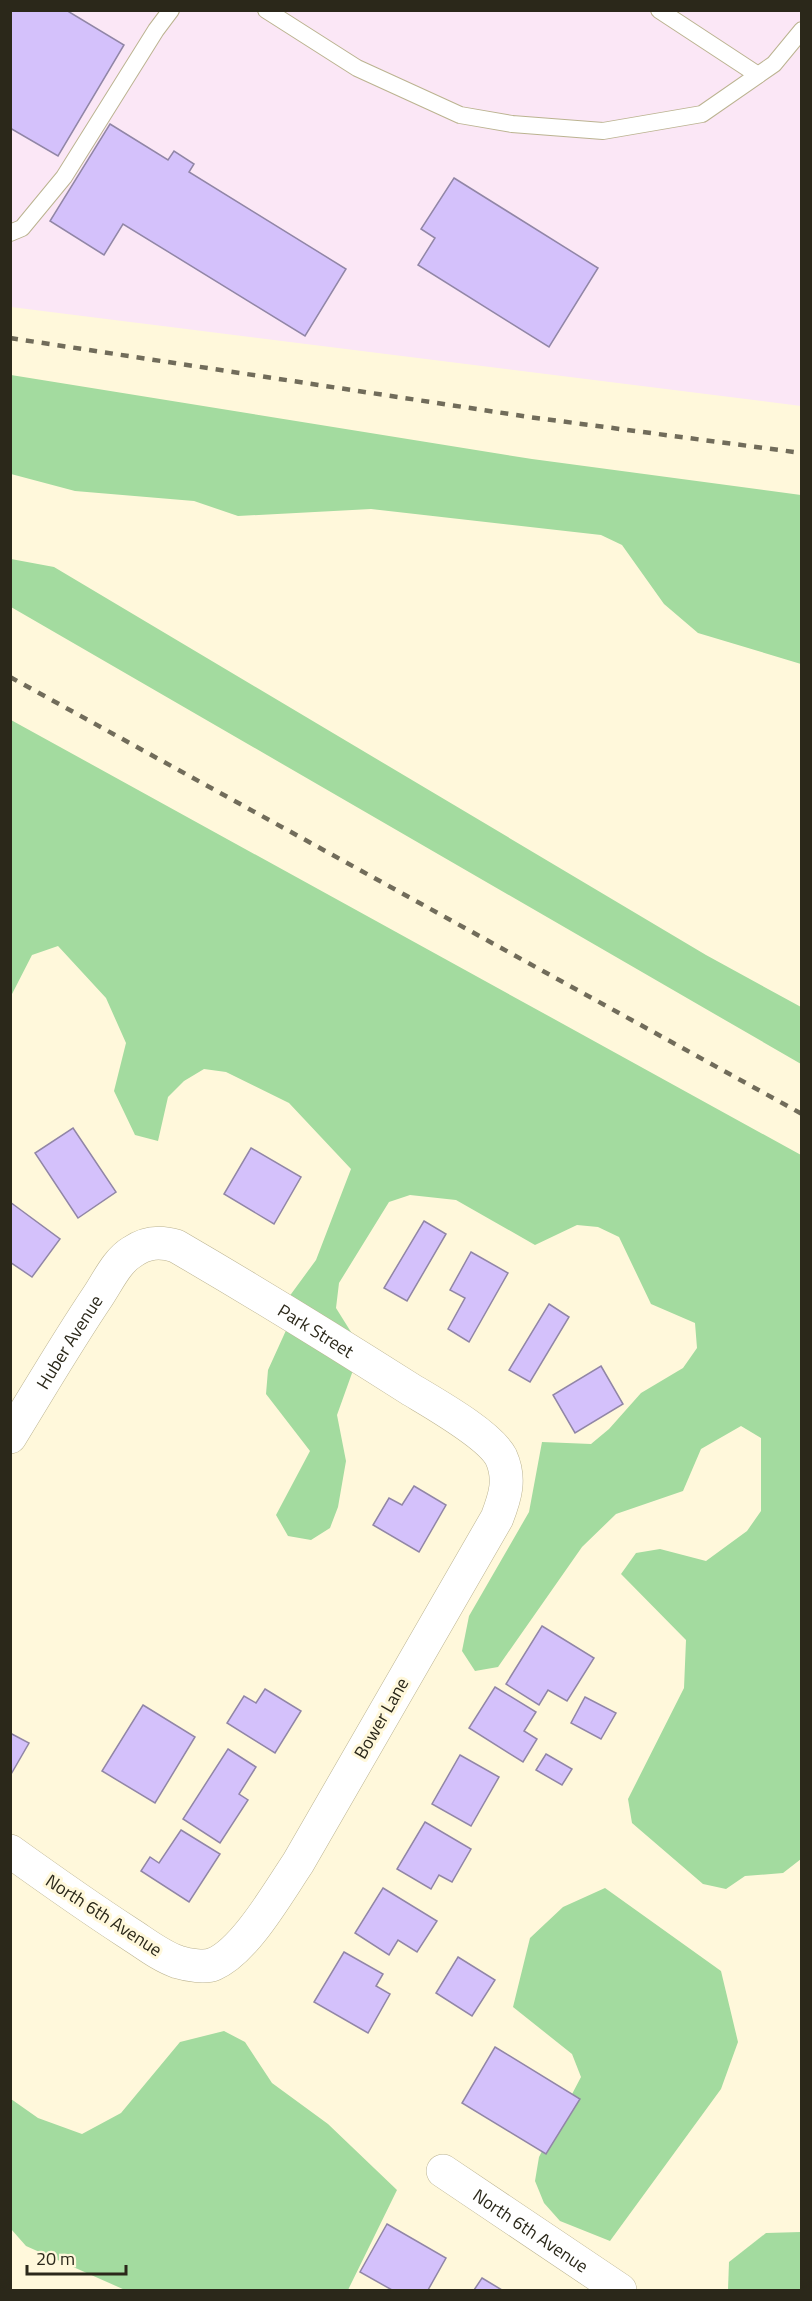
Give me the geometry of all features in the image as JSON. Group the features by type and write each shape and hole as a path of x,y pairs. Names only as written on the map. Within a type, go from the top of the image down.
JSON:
{"street":[{"name":"Park Street","path":"134,1250 150,1243 166,1243 176,1246 314,1328 461,1421 491,1444"},
{"name":"Huber Avenue","path":"10,1437 71,1336 115,1270 134,1250"},
{"name":"Bower Lane","path":"203,1966 214,1964 235,1949 267,1910 298,1863 497,1518 506,1496 507,1479 500,1456 491,1444"},
{"name":"North 6th Avenue","path":"10,1851 93,1910 160,1953 178,1962 203,1966"},
{"name":"North 6th Avenue","path":"443,2171 620,2290"}],"lane":[{"path":"10,233 22,228 64,177 171,10"},
{"path":"266,10 357,68 460,115 512,124 603,131 702,114 774,64 801,30"},
{"path":"659,10 758,75"}],"shaded area":[{"path":"11,11 801,11 801,406 11,307"}],"green space":[{"path":"11,375 532,459 801,495 801,664 698,633 664,604 622,545 601,535 371,509 238,516 194,501 75,491 11,474"},
{"path":"11,559 54,567 706,955 801,1007 801,1064 11,607"},
{"path":"11,720 801,1155 801,1859 783,1873 745,1876 726,1889 703,1884 632,1823 628,1799 684,1688 686,1640 621,1574 636,1553 660,1549 706,1561 747,1531 761,1511 761,1438 741,1426 701,1449 683,1491 616,1514 582,1547 498,1667 475,1671 462,1651 469,1616 529,1512 542,1442 591,1444 609,1429 641,1393 683,1368 697,1348 695,1323 651,1304 619,1237 598,1227 577,1225 535,1245 456,1200 410,1195 389,1202 339,1283 336,1308 361,1348 337,1415 346,1461 338,1507 330,1528 311,1540 288,1536 276,1515 310,1451 266,1394 268,1370 288,1326 286,1301 316,1260 351,1169 289,1103 226,1072 204,1069 184,1081 168,1097 158,1141 135,1135 114,1091 126,1043 106,998 58,946 32,955 11,996"},
{"path":"605,1888 721,1971 738,2042 721,2089 610,2241 560,2221 544,2203 535,2181 539,2157 581,2077 572,2054 513,2007 530,1938 563,1907"},
{"path":"224,2031 245,2042 272,2083 328,2124 397,2190 348,2290 125,2290 26,2246 11,2229 11,2099 38,2118 82,2134 121,2113 180,2042"},
{"path":"801,2232 801,2290 728,2290 729,2262 766,2233"}],"building":[{"path":"10,10 66,10 124,45 58,156 10,128"},
{"path":"110,124 168,160 174,151 194,164 189,172 346,269 305,336 123,224 104,255 50,221"},
{"path":"454,178 598,268 549,347 418,265 435,238 421,229"},
{"path":"73,1128 116,1192 78,1218 35,1153"},
{"path":"251,1148 301,1177 274,1224 224,1194"},
{"path":"10,1202 60,1239 32,1277 10,1262"},
{"path":"424,1221 446,1234 407,1301 384,1288"},
{"path":"471,1252 508,1273 469,1342 448,1329 465,1298 450,1290"},
{"path":"549,1304 569,1317 530,1382 509,1370"},
{"path":"601,1366 623,1404 575,1433 553,1395"},
{"path":"414,1486 446,1505 419,1552 373,1525 389,1498 402,1505"},
{"path":"542,1626 594,1658 567,1701 548,1690 539,1705 506,1684"},
{"path":"495,1687 536,1712 524,1731 537,1739 523,1762 469,1728"},
{"path":"265,1689 301,1711 275,1753 227,1723 244,1696 256,1703"},
{"path":"585,1697 616,1713 601,1739 571,1723"},
{"path":"143,1705 195,1737 155,1803 102,1771"},
{"path":"10,1733 29,1743 10,1776"},
{"path":"228,1749 256,1767 239,1794 248,1800 220,1843 183,1819"},
{"path":"546,1754 572,1769 562,1785 536,1770"},
{"path":"460,1755 499,1777 471,1826 432,1804"},
{"path":"425,1822 471,1849 452,1882 439,1875 431,1889 397,1869"},
{"path":"181,1830 220,1854 189,1902 141,1871 150,1857 159,1863"},
{"path":"383,1888 437,1921 417,1952 398,1940 389,1955 355,1933"},
{"path":"344,1952 383,1974 376,1986 390,1994 368,2033 314,2002"},
{"path":"458,1957 495,1980 472,2016 436,1993"},
{"path":"495,2047 580,2099 546,2154 462,2103"},
{"path":"387,2224 446,2258 428,2290 392,2290 360,2272"},
{"path":"482,2278 502,2290 474,2290"}],"railway":[{"path":"10,338 529,417 802,453"},
{"path":"10,677 802,1114"}]}
